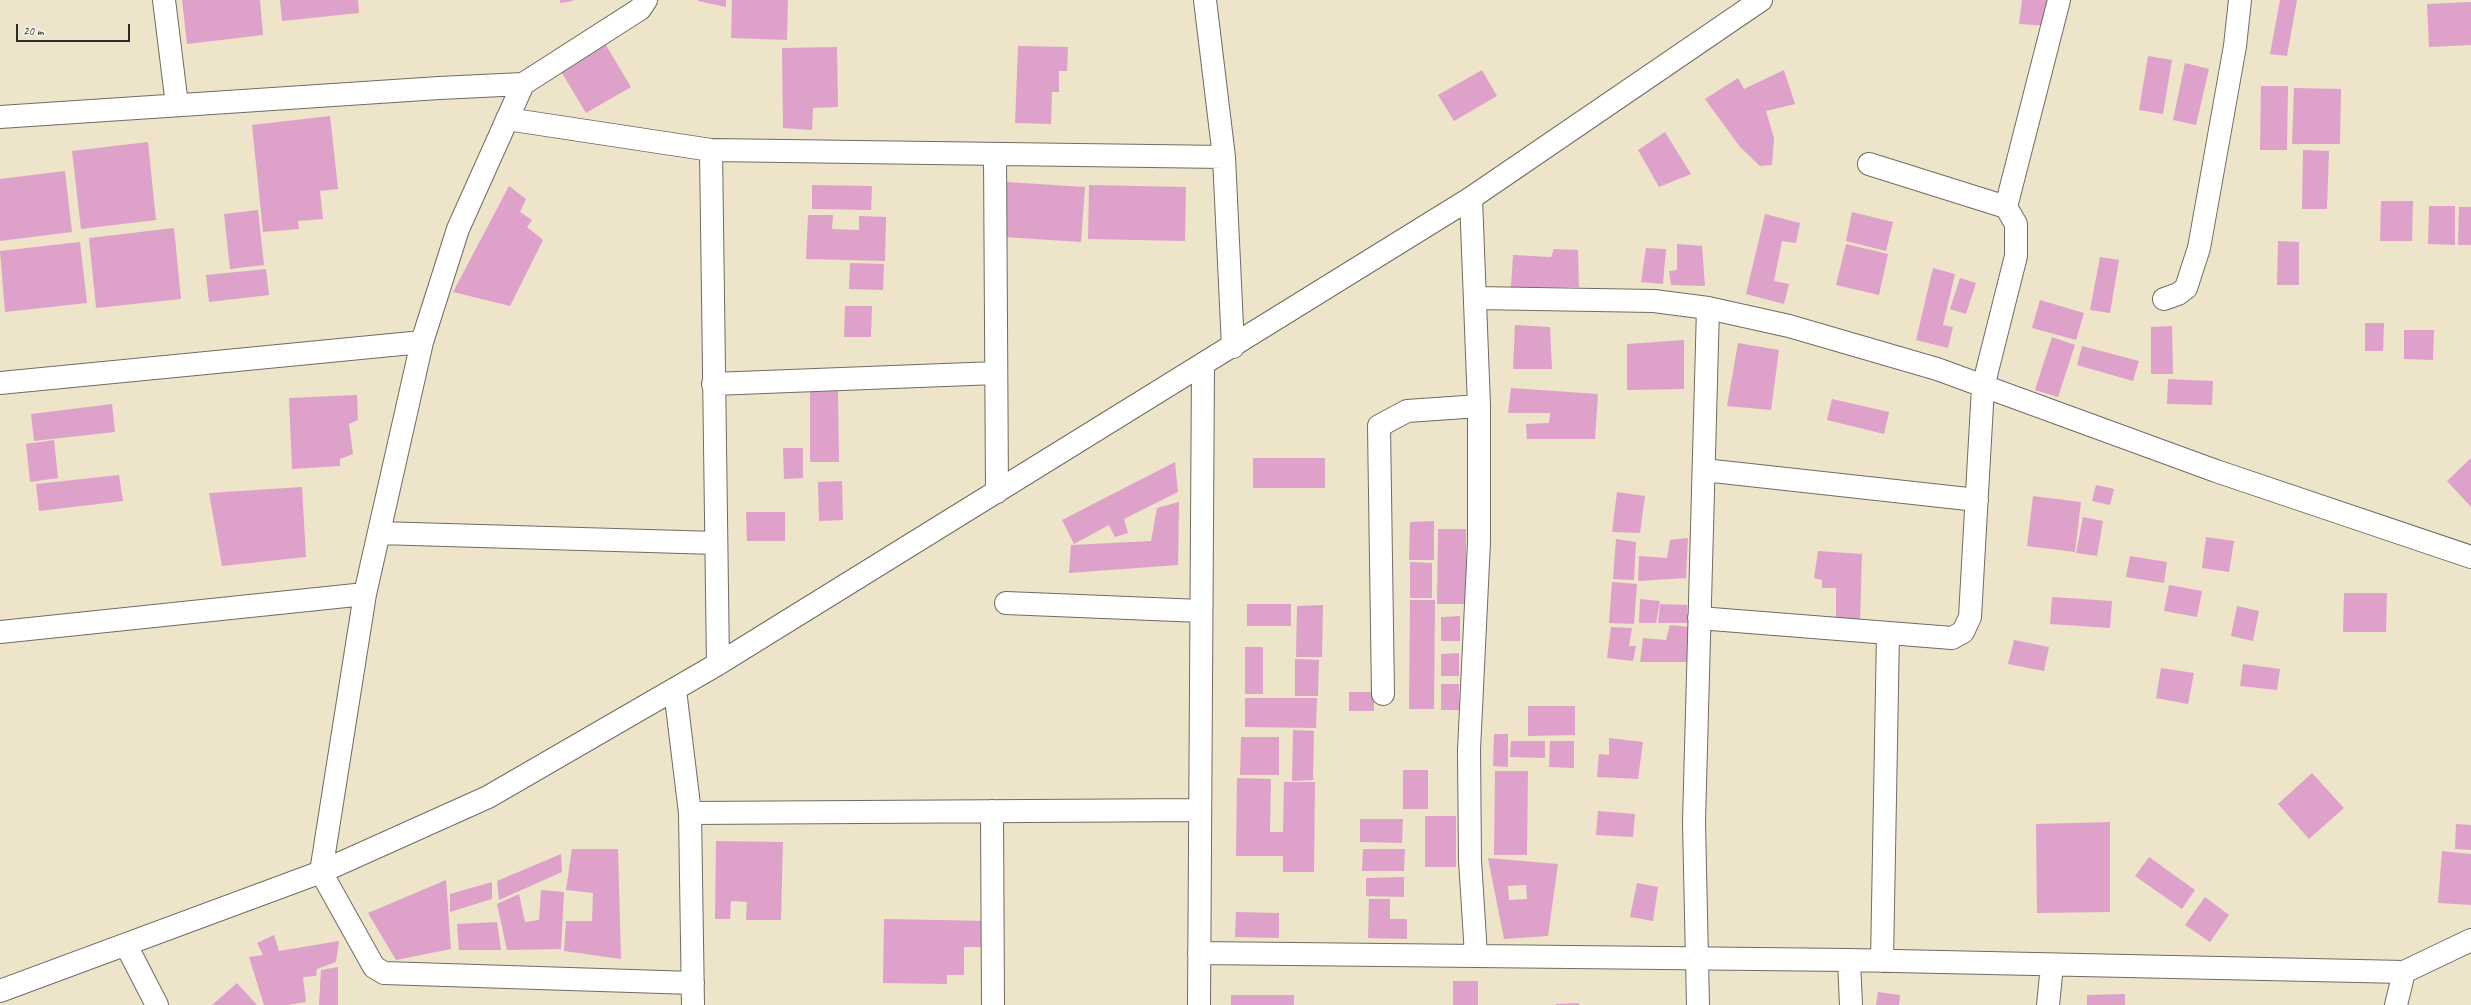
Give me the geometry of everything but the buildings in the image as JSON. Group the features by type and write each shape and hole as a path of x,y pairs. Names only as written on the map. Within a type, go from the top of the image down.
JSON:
{"street":[{"path":"164,0 177,105"},
{"path":"0,117 523,84 640,9 646,0"},
{"path":"1205,0 1224,157 1233,347"},
{"path":"0,991 321,872 488,797 675,690 1203,366 1471,198 1761,0"},
{"path":"2006,207 2059,0"},
{"path":"2164,299 2178,294 2186,288 2199,248 2235,46 2240,0"},
{"path":"523,84 458,229 422,342 365,594 321,872 374,967 384,973 693,983"},
{"path":"507,119 711,150 1224,157"},
{"path":"711,150 718,664"},
{"path":"995,155 997,492"},
{"path":"1699,618 1952,638 1963,632 1970,617 1983,386 2016,256 2016,224 2006,207 1869,164"},
{"path":"1471,198 1479,406 1479,542 1469,750 1470,860 1476,955"},
{"path":"1476,298 1654,301 1708,308 1789,326 1937,369 2216,471 2471,557"},
{"path":"1698,1005 1694,822 1708,308"},
{"path":"0,383 422,342"},
{"path":"1199,1005 1203,366"},
{"path":"713,384 996,373"},
{"path":"1383,694 1379,426 1407,411 1479,406"},
{"path":"1704,470 1977,500"},
{"path":"379,533 716,543"},
{"path":"0,632 365,594"},
{"path":"1006,603 1201,612"},
{"path":"1882,961 1888,633"},
{"path":"675,690 690,813 693,1005"},
{"path":"690,813 1200,810"},
{"path":"992,811 993,1005"},
{"path":"1199,953 1849,960 2404,972 2471,940"},
{"path":"126,945 158,1005"},
{"path":"1849,960 1851,1005"},
{"path":"2048,1005 2052,964"},
{"path":"2396,1005 2404,972"}]}
